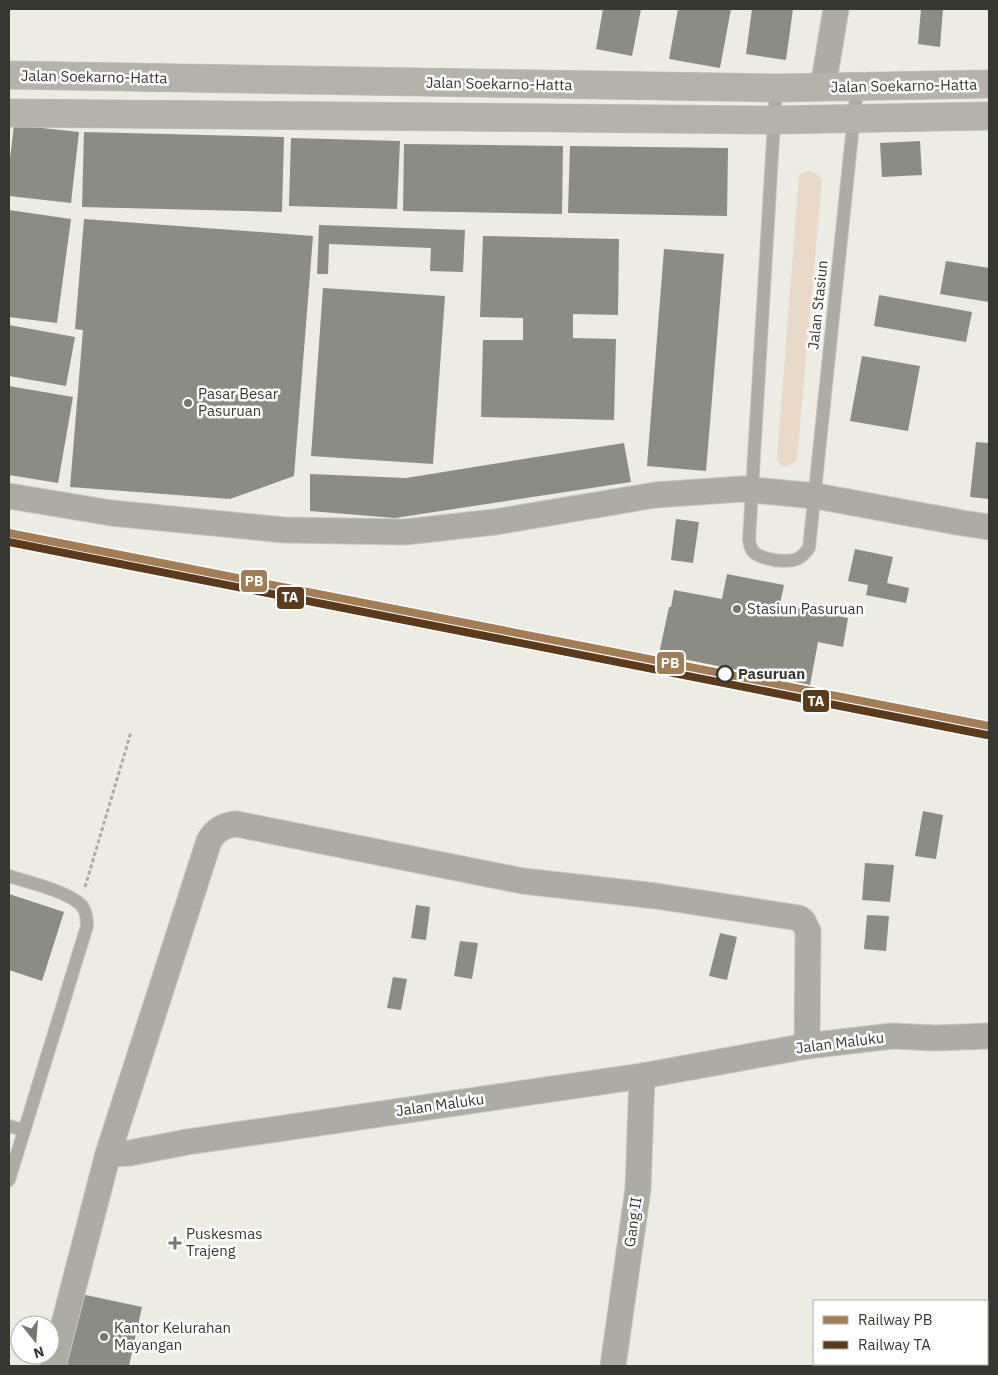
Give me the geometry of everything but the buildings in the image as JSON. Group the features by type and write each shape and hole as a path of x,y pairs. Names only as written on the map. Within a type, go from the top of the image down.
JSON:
{"highway":[{"name":"Jalan Soekarno-Hatta","path":"9,75 776,88 989,84"},
{"name":"Jalan Soekarno-Hatta","path":"9,113 774,120 989,116"}],"street":[{"path":"823,87 836,9"},
{"path":"9,496 111,513 284,530 406,532 495,522 655,495 753,489 813,496 989,527"},
{"path":"52,1366 108,1154 209,841 213,835 227,825 236,824 523,881 656,896 799,918 803,921 808,931 807,1046"},
{"name":"Jalan Maluku","path":"108,1154 130,1153 187,1142 642,1076 807,1046 892,1036 935,1038 989,1036"},
{"name":"Gang II","path":"613,1366 638,1189 642,1076"}],"lane":[{"name":"Jalan Stasiun","path":"753,489 749,540 751,548 756,554 778,560 796,560 809,548 857,87"},
{"path":"753,489 776,88"},
{"path":"9,876 69,896 80,904 86,915 87,926 9,1180"},
{"path":"9,1126 23,1130"}],"path":[{"path":"80,904 131,732"}],"shaded area":[{"path":"808,171 815,173 822,179 797,460 789,466 782,467 777,459 799,175"}],"rail line":[{"name":"PB","path":"9,533 989,726"},
{"name":"TA","path":"9,542 987,735"}],"place":[{"name":"Pasar Besar Pasuruan","path":"188,403"},
{"name":"Stasiun Pasuruan","path":"737,609"},
{"name":"Pasuruan","path":"725,674"},
{"name":"Puskesmas Trajeng","path":"175,1243"},
{"name":"Kantor Kelurahan Mayangan","path":"104,1337"}]}
